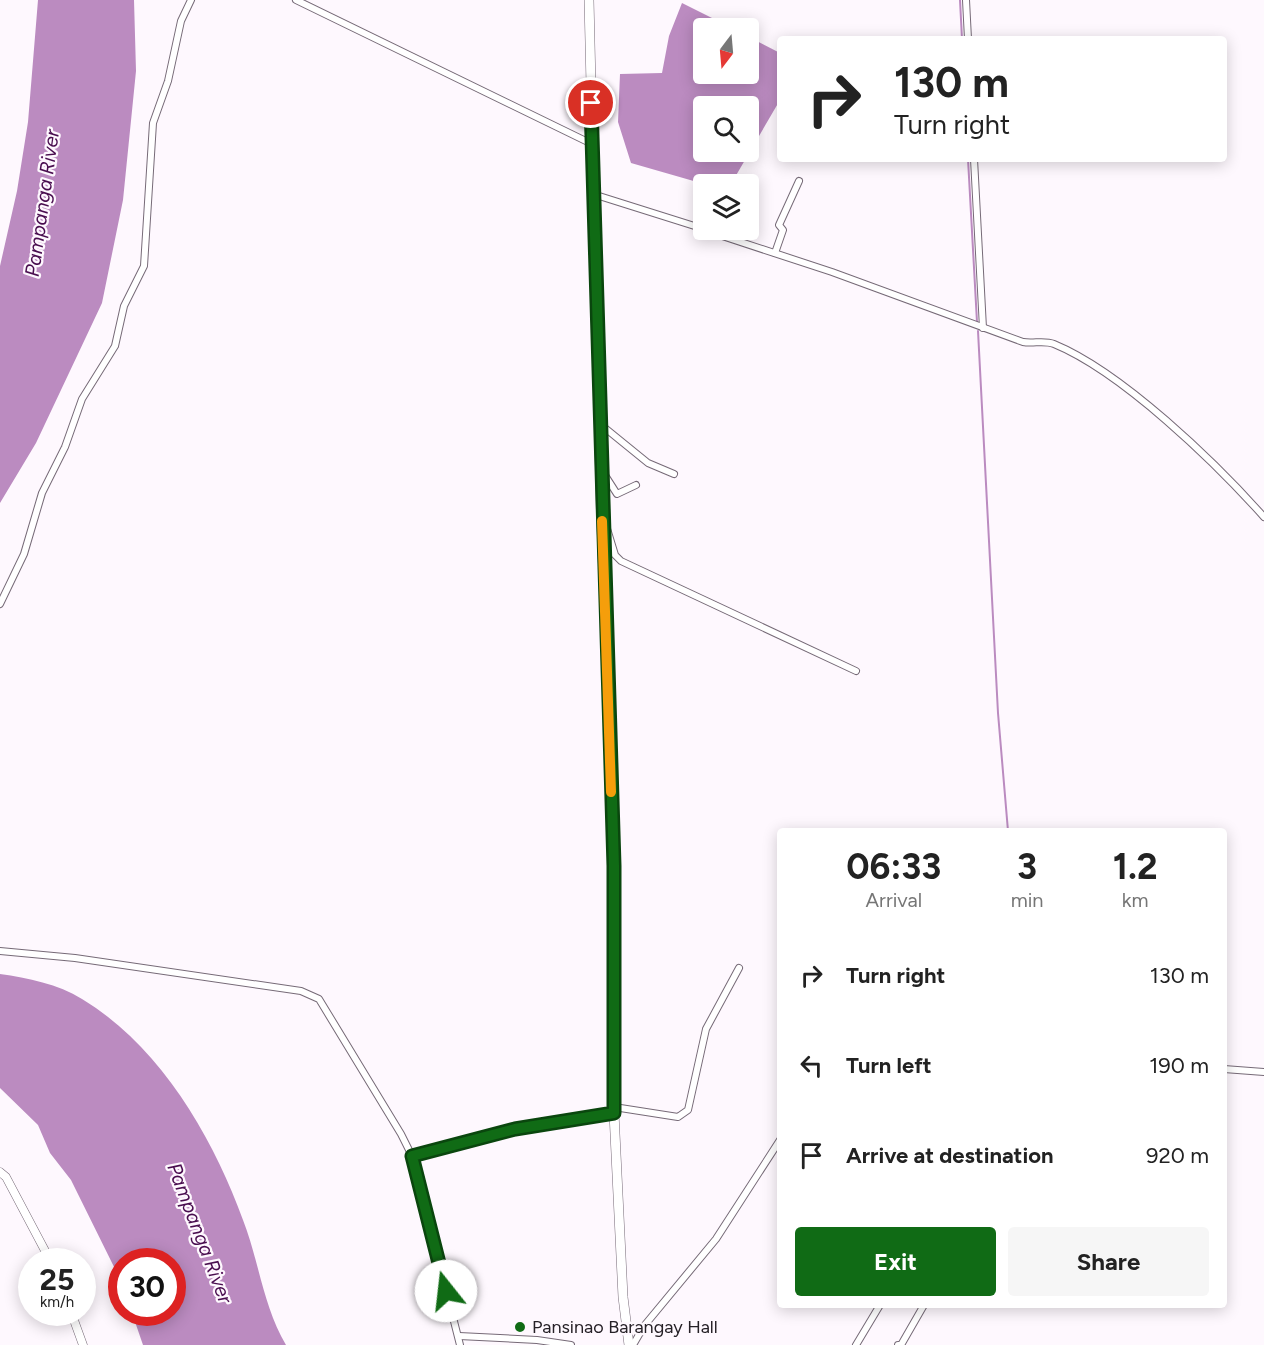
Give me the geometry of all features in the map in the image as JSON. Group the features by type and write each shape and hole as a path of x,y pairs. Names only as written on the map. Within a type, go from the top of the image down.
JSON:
{"main road":[{"path":"589,0 614,866 614,1110 623,1297 631,1345"}],"street":[{"path":"0,604 21,561 42,493 65,447 82,399 115,346 124,306 144,266 153,123 168,81 178,29 191,0"},
{"path":"296,0 592,144"},
{"path":"966,0 968,36"},
{"path":"974,162 983,328"},
{"path":"775,254 783,230 779,225 799,181"},
{"path":"596,195 693,226"},
{"path":"735,240 1029,343 1053,343 1093,365 1173,428 1264,517"},
{"path":"600,424 648,464 674,474"},
{"path":"601,469 617,494 636,485"},
{"path":"602,509 615,555 621,561 856,671"},
{"path":"0,951 75,958 309,993 327,1008 412,1156 427,1223 460,1345"},
{"path":"412,1156 499,1132 614,1110 678,1117 688,1110 706,1029 739,968"},
{"path":"1227,1069 1264,1072"},
{"path":"631,1345 716,1239 777,1145"},
{"path":"0,1172 6,1177 44,1248"},
{"path":"856,1345 878,1308"},
{"path":"898,1345 901,1345 922,1308"},
{"path":"76,1326 83,1345"},
{"path":"459,1336 571,1345"}],"water":[{"name":"Pampanga River","path":"38,0 134,0 136,71 123,200 102,303 36,443 0,503 0,266 17,191 28,122"},
{"path":"682,3 712,18 693,18 693,84 759,84 759,42 777,51 777,105 759,136 759,96 693,96 693,162 744,162 737,174 693,174 693,181 631,163 618,122 620,74 662,73 669,36"},
{"name":"Pampanga River","path":"0,974 42,982 63,989 110,1019 136,1042 180,1096 216,1157 231,1189 272,1315 286,1345 143,1345 136,1326 186,1326 186,1248 108,1248 108,1255 71,1180 50,1153 38,1125 0,1088"}],"waterway":[{"path":"960,0 962,36"},
{"path":"968,162 977,322"},
{"path":"978,331 998,713 1008,828"}],"slow traffic":[{"path":"602,521 611,792"}],"place":[{"name":"Pansinao Barangay Hall","path":"520,1327"}],"route":[{"path":"446,1291 427,1223 412,1156 515,1129 614,1113 614,866 602,509 596,195 591,103"}]}
